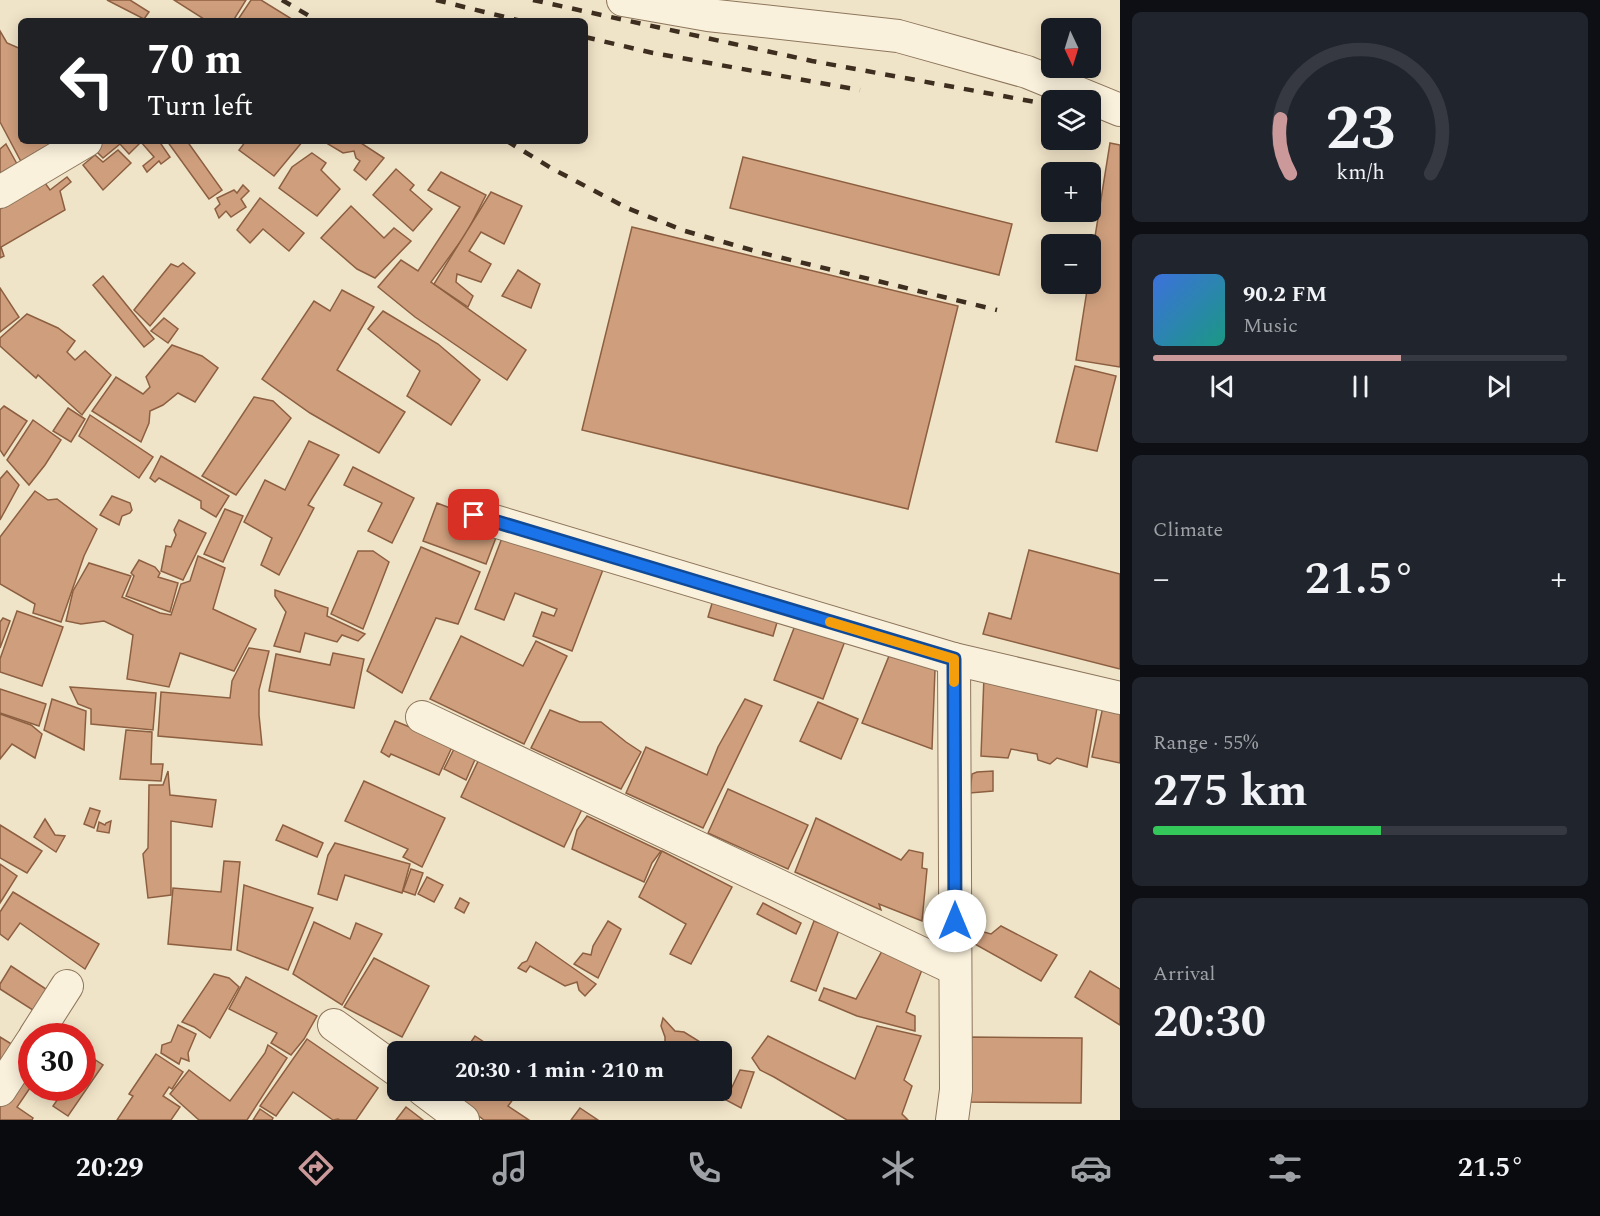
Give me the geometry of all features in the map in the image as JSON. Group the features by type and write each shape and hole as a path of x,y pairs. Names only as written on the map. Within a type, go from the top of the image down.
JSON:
{"street":[{"path":"623,0 708,15 898,36 1027,72 1120,110"},
{"path":"0,192 81,144"},
{"path":"474,515 954,659 1120,698"},
{"path":"952,1120 956,1090 954,659"},
{"path":"422,717 955,969"},
{"path":"43,1023 67,986"},
{"path":"334,1025 387,1063"},
{"path":"0,1090 18,1062"},
{"path":"438,1101 463,1120"}],"building":[{"path":"107,0 130,0 149,12 142,18"},
{"path":"174,0 246,0 235,18 202,18"},
{"path":"251,0 261,0 290,18 239,18"},
{"path":"0,31 7,43 18,48 18,144 68,144 26,171 0,122"},
{"path":"1110,143 1120,145 1120,367 1076,360 1086,294 1101,294 1101,234 1095,234 1097,222 1101,222 1101,199"},
{"path":"6,144 22,173 0,187 0,149"},
{"path":"96,144 120,144 103,158 92,147"},
{"path":"120,144 139,144 129,154"},
{"path":"143,144 161,144 170,157 161,164 159,161 147,172 143,166 154,157"},
{"path":"169,144 189,144 222,190 209,199"},
{"path":"244,144 301,144 274,176 239,150"},
{"path":"328,144 363,144 384,158 366,180 354,170 360,161 356,158 354,151 343,153"},
{"path":"118,150 131,163 103,190 83,165 95,155 103,162"},
{"path":"312,153 326,163 321,170 340,189 317,216 279,188 292,167"},
{"path":"743,157 1012,224 999,275 730,208"},
{"path":"396,169 414,185 410,190 432,209 413,231 373,195"},
{"path":"441,172 486,195 466,234 431,282 526,350 507,380 415,317 378,287 401,260 418,271 460,207 428,190"},
{"path":"67,177 71,182 60,191 65,210 1,247 4,256 0,258 0,209 45,183 50,190"},
{"path":"243,185 249,191 241,199 246,207 231,217 226,211 219,218 215,209 220,204 217,198 234,190 237,193"},
{"path":"491,192 522,206 504,244 481,232 469,251 491,264 481,282 457,274 456,282 473,296 468,307 434,284"},
{"path":"260,198 304,233 289,251 263,229 250,243 237,230"},
{"path":"351,206 384,238 394,228 411,241 375,278 357,269 321,238"},
{"path":"632,227 958,306 908,509 582,430"},
{"path":"183,263 195,273 150,326 134,310 171,264 178,267"},
{"path":"518,270 540,284 531,308 502,296"},
{"path":"103,276 154,339 144,347 93,285"},
{"path":"0,288 19,317 0,332"},
{"path":"342,290 374,307 337,370 405,412 379,453 310,413 262,379 314,301 330,311"},
{"path":"383,311 438,344 480,380 451,425 407,396 420,371 368,329"},
{"path":"27,314 58,328 75,341 67,352 75,360 85,351 111,375 82,415 38,375 36,378 0,346 0,338"},
{"path":"164,318 178,329 168,343 151,331"},
{"path":"172,345 202,356 218,368 195,402 178,393 163,405 150,411 149,423 141,442 92,411 116,377 143,394 150,387 146,377"},
{"path":"1075,366 1116,376 1097,451 1056,442"},
{"path":"254,397 273,401 291,418 236,495 202,476"},
{"path":"4,406 27,421 4,456 0,450 0,410"},
{"path":"68,408 85,419 71,442 53,431"},
{"path":"90,415 153,457 139,478 79,436"},
{"path":"33,420 61,440 29,485 7,460"},
{"path":"309,441 339,455 308,505 314,508 279,575 261,565 272,538 244,522 265,480 285,490"},
{"path":"161,456 229,496 216,517 201,508 201,501 159,478 155,482 150,478"},
{"path":"353,467 414,498 392,543 368,531 382,503 344,485"},
{"path":"7,471 19,485 0,520 0,479"},
{"path":"35,491 48,500 57,499 97,529 84,556 61,622 33,613 35,604 0,584 0,537"},
{"path":"112,496 130,503 132,510 122,516 119,525 100,515"},
{"path":"437,503 500,527 486,564 423,541"},
{"path":"225,509 243,516 223,562 204,554"},
{"path":"179,520 206,533 183,580 161,571 166,546 171,547 176,535 174,530"},
{"path":"505,530 604,567 572,651 533,636 542,612 554,616 557,609 515,593 504,620 475,609"},
{"path":"421,547 480,572 458,624 436,618 402,693 367,671"},
{"path":"1029,550 1120,574 1120,669 983,634 989,613 1011,619"},
{"path":"358,551 373,551 389,562 363,629 331,614"},
{"path":"198,556 225,568 213,609 256,629 234,671 180,653 169,687 127,679 133,635 104,621 81,624 66,621 73,591 89,563 131,576 122,597 160,613 171,615 181,584 190,581"},
{"path":"139,560 155,567 160,573 158,577 178,583 170,612 126,596 134,576 131,573"},
{"path":"275,590 328,608 327,616 365,634 358,641 342,635 337,642 305,633 300,652 274,646 286,612 275,596"},
{"path":"713,600 778,619 773,636 708,617"},
{"path":"17,611 63,627 42,686 0,672 0,659"},
{"path":"3,618 10,621 0,648 0,622"},
{"path":"796,623 845,641 823,699 774,680"},
{"path":"461,636 523,666 536,641 567,656 524,744 430,699"},
{"path":"249,648 269,651 259,690 262,745 158,736 161,692 230,698 232,681"},
{"path":"333,653 364,659 354,708 269,691 276,654 330,665"},
{"path":"889,656 935,669 932,749 862,723"},
{"path":"984,676 1098,702 1087,767 1057,758 1050,764 1038,760 1037,754 1011,749 1008,758 981,756"},
{"path":"70,687 156,693 153,730 91,724 91,709 78,704"},
{"path":"0,689 46,704 39,726 0,713"},
{"path":"52,699 86,711 84,750 44,730"},
{"path":"745,699 762,706 703,828 626,793 646,747 707,775 718,747"},
{"path":"818,702 858,719 841,759 800,741"},
{"path":"1104,702 1120,705 1120,763 1092,757"},
{"path":"550,710 580,722 601,722 641,752 621,789 531,748"},
{"path":"0,714 31,725 42,734 35,758 12,744 0,759"},
{"path":"395,721 453,745 439,775 391,754 389,757 381,752"},
{"path":"126,730 152,732 151,764 163,764 161,781 120,779"},
{"path":"456,745 477,755 466,780 444,769"},
{"path":"481,755 584,805 564,847 461,797"},
{"path":"168,771 170,795 216,800 212,827 171,821 171,895 148,898 143,854 148,848 149,785 163,785"},
{"path":"993,771 993,791 970,793 972,774"},
{"path":"364,781 445,818 422,867 403,857 408,849 345,821"},
{"path":"728,789 808,825 788,869 708,833"},
{"path":"90,808 100,811 94,828 84,824"},
{"path":"587,816 661,851 652,863 644,882 572,849 577,830"},
{"path":"816,818 901,860 909,850 923,853 922,868 927,869 922,921 879,904 881,910 795,872"},
{"path":"45,819 55,835 65,836 56,852 34,837"},
{"path":"111,821 109,833 97,831 99,822 105,825"},
{"path":"0,825 42,851 27,873 0,858"},
{"path":"283,825 323,843 317,857 276,840"},
{"path":"335,843 410,864 402,893 345,875 337,900 318,894 328,855"},
{"path":"662,851 732,887 691,964 670,954 686,924 639,897"},
{"path":"224,861 240,862 231,950 168,944 173,888 221,892"},
{"path":"0,864 17,876 0,903"},
{"path":"411,869 423,873 415,895 403,891"},
{"path":"427,877 443,885 434,902 418,894"},
{"path":"244,885 313,908 288,970 237,950"},
{"path":"13,892 99,944 85,969 20,923 8,940 0,934 0,912"},
{"path":"460,898 469,903 464,913 455,908"},
{"path":"763,903 801,923 796,934 757,914"},
{"path":"608,921 621,929 598,978 574,964 583,953 591,955 593,946"},
{"path":"814,921 839,930 816,991 791,981"},
{"path":"314,922 350,939 356,923 382,934 342,1005 293,974"},
{"path":"1001,926 1057,955 1041,981 964,938 969,928 991,934"},
{"path":"536,942 596,984 585,996 579,990 577,982 565,986 530,966 526,972 518,968 527,961"},
{"path":"882,951 923,967 906,1012 915,1016 915,1031 857,1016 819,1000 824,988 856,999"},
{"path":"374,958 429,986 402,1037 344,1007"},
{"path":"11,966 52,993 39,1014 0,989 0,984"},
{"path":"1090,971 1120,989 1120,1025 1075,997"},
{"path":"214,974 229,978 239,987 210,1038 182,1022"},
{"path":"246,977 317,1016 304,1039 291,1055 271,1043 277,1033 229,1009"},
{"path":"663,1018 675,1031 684,1032 699,1041 665,1041 661,1026"},
{"path":"178,1025 196,1034 188,1053 189,1061 181,1058 179,1064 161,1053 162,1045 171,1042"},
{"path":"877,1026 921,1036 904,1080 912,1086 902,1114 908,1120 847,1120 760,1070 752,1058 768,1036 855,1079"},
{"path":"475,1036 482,1041 472,1041"},
{"path":"0,1037 18,1048 0,1077"},
{"path":"968,1037 1082,1038 1081,1103 966,1102"},
{"path":"307,1039 378,1088 356,1120 333,1120 293,1092 276,1116 260,1106"},
{"path":"268,1045 287,1058 247,1120 199,1120 170,1094 189,1070 230,1101 265,1053"},
{"path":"156,1054 183,1072 172,1089 169,1087 163,1096 180,1107 171,1120 117,1120 133,1096 129,1094"},
{"path":"96,1060 103,1065 96,1075"},
{"path":"740,1070 754,1072 741,1108 728,1101 732,1101 732,1087"},
{"path":"18,1073 18,1101 21,1101 17,1107 33,1118 32,1120 0,1120 0,1099"},
{"path":"56,1101 78,1101 68,1116 53,1106"},
{"path":"459,1101 512,1101 508,1106 529,1120 484,1120"},
{"path":"406,1107 423,1120 396,1120"},
{"path":"580,1108 598,1120 571,1120"},
{"path":"260,1109 273,1118 272,1120 253,1120"}],"railway":[{"path":"282,0 313,18"},
{"path":"436,0 509,18"},
{"path":"533,0 812,61 1041,103"},
{"path":"588,38 653,53 860,90"},
{"path":"512,144 551,168 627,208 685,231 762,253 997,310"}],"slow traffic":[{"path":"830,622 954,659 954,682"}],"route":[{"path":"474,515 954,659 955,921"}]}
